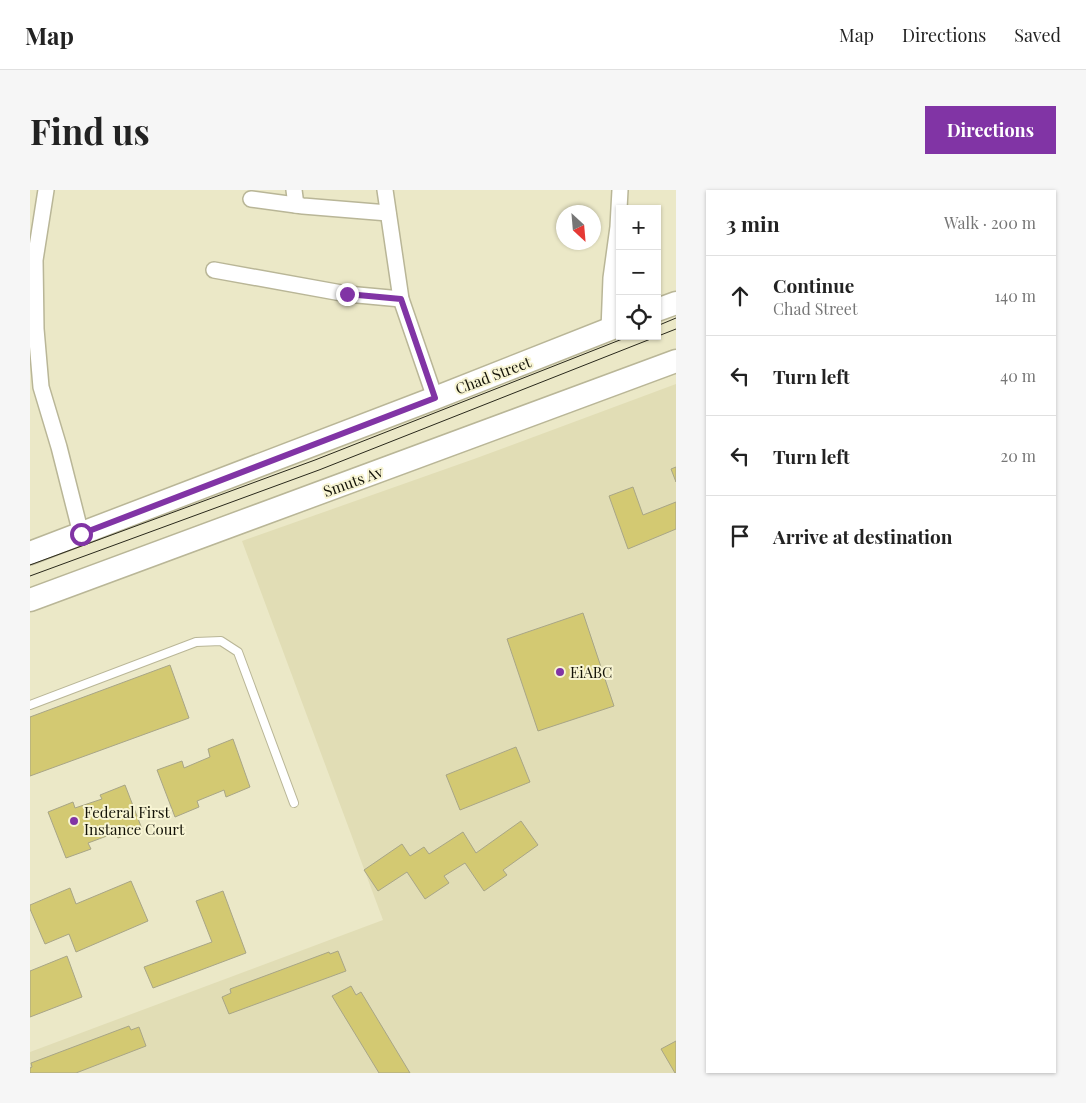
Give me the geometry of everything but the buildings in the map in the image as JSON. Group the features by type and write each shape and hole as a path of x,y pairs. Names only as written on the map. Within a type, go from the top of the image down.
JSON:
{"main road":[{"path":"661,309 676,303"},
{"name":"Chad Street","path":"30,554 614,328"},
{"name":"Smuts Av","path":"30,600 676,361"}],"street":[{"path":"46,190 35,260 36,329 41,387 59,447 81,534"},
{"path":"385,190 401,299 435,398"},
{"path":"614,328 611,278 618,227 620,190"},
{"path":"251,199 295,198 388,213"},
{"path":"214,270 347,294 401,299"}],"lane":[{"path":"30,705 196,642 221,641 238,652 294,803"}],"shaded area":[{"path":"676,384 676,1073 30,1073 30,1052 383,920 242,541 474,459"}],"tram line":[{"path":"661,324 676,318"},
{"path":"30,576 319,470 676,329"},
{"path":"30,565 315,460 620,340"}],"place":[{"name":"EiABC","path":"560,672"},
{"name":"Federal First Instance Court","path":"74,821"}],"route":[{"path":"81,534 435,398 401,299 347,294"}]}
